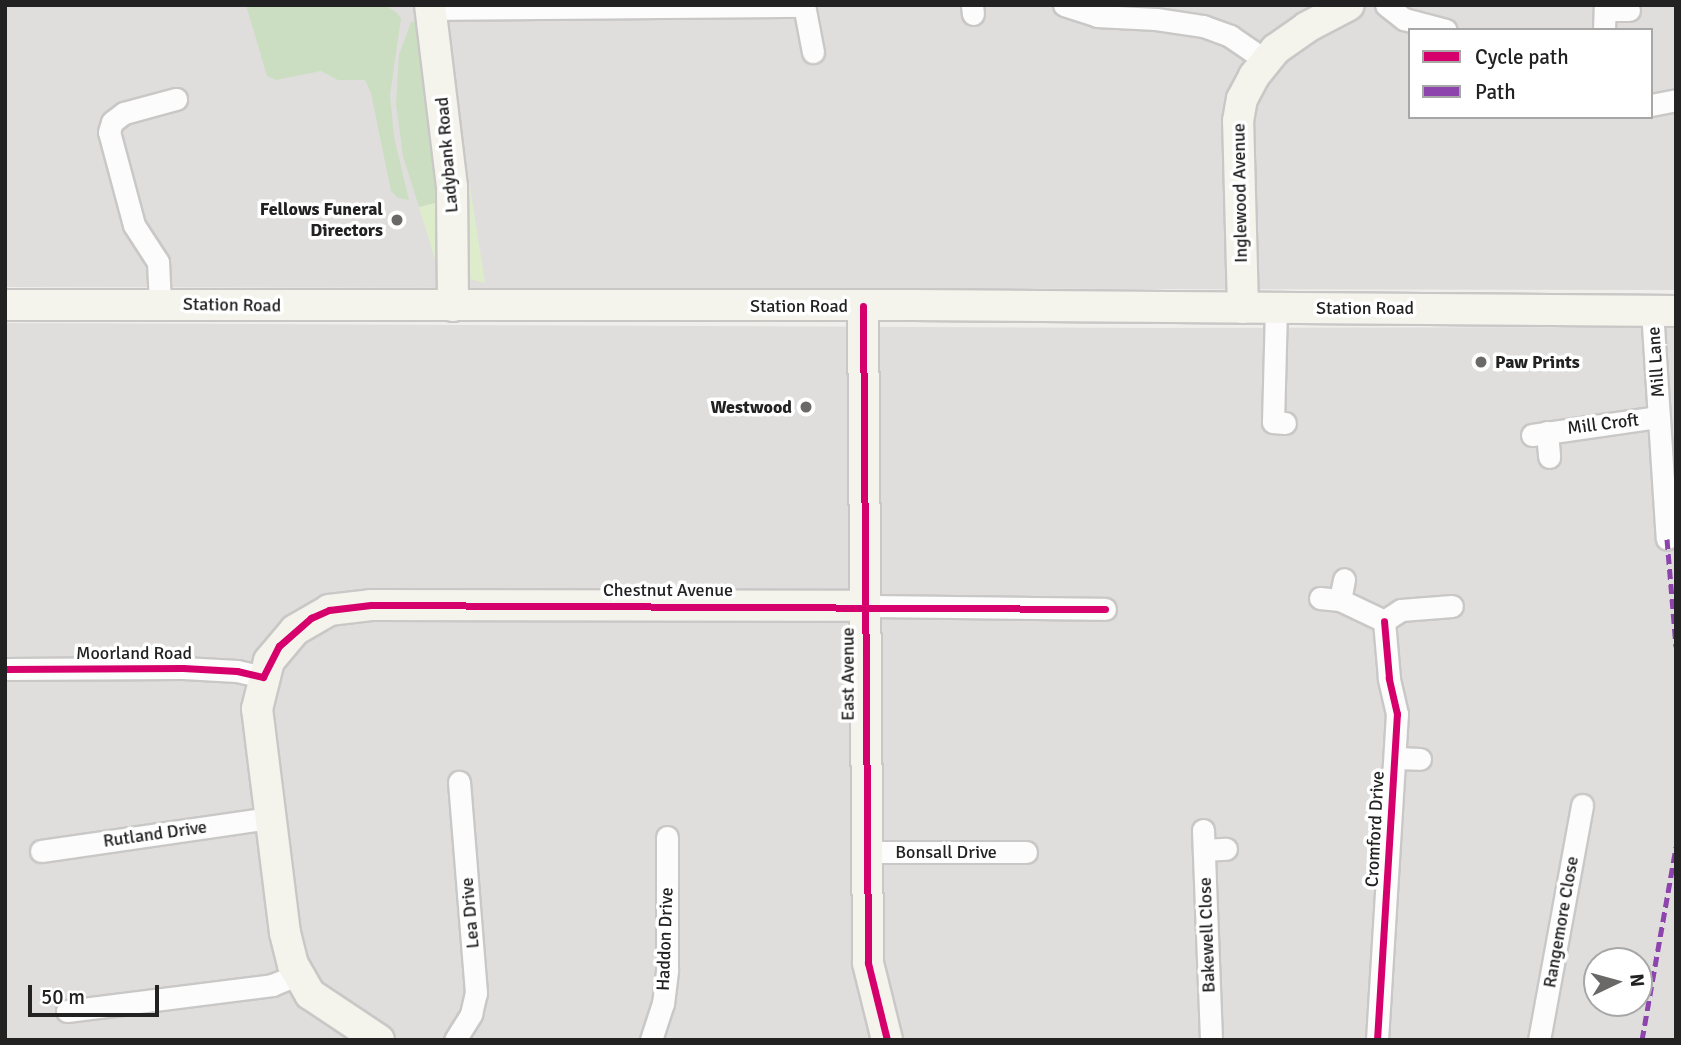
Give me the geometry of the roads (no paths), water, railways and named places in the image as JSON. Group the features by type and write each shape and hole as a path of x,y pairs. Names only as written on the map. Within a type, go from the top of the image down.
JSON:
{"street":[{"path":"1064,5 1097,16 1156,19 1203,26 1230,36 1265,60"},
{"name":"Inglewood Avenue","path":"1243,308 1238,121 1248,87 1265,60 1296,33 1349,5"},
{"path":"1387,5 1404,19 1438,28"},
{"path":"430,7 804,6 813,52"},
{"name":"Ladybank Road","path":"430,7 450,160 453,306"},
{"path":"1604,15 1629,10"},
{"path":"160,304 158,262 134,225 109,132 112,122 124,113 176,99"},
{"path":"1653,105 1676,100"},
{"name":"Station Road","path":"5,305 1664,310"},
{"name":"East Avenue","path":"863,306 863,607 868,963 887,1040"},
{"path":"1276,308 1273,422 1285,423"},
{"name":"Mill Lane","path":"1664,310 1665,353 1659,417 1667,539"},
{"name":"Mill Croft","path":"1549,457 1539,433 1659,417"},
{"path":"1335,592 1384,621 1401,610 1452,606"},
{"name":"Chestnut Avenue","path":"379,1040 318,1001 297,975 285,933 269,818 257,726 262,677 274,653 295,630 320,614 344,607 1105,609"},
{"name":"Cromford Drive","path":"1377,1040 1397,714 1389,678 1384,621"},
{"name":"Moorland Road","path":"5,669 183,668 237,671 262,677"},
{"name":"Cromford Drive","path":"1395,758 1420,759"},
{"name":"Lea Drive","path":"455,1040 471,1014 476,993 459,782"},
{"name":"Rangemore Close","path":"1539,1040 1582,804"},
{"name":"Rutland Drive","path":"41,851 269,818"},
{"name":"Haddon Drive","path":"651,1040 663,1004 667,969 667,836"},
{"name":"Bakewell Close","path":"1211,1040 1204,840 1226,849"},
{"name":"Bonsall Drive","path":"865,852 1026,852"},
{"path":"66,1011 272,985 297,975"}],"place":[{"name":"Fellows Funeral Directors","path":"397,220"},
{"name":"Paw Prints","path":"1481,362"},
{"name":"Westwood","path":"806,407"}]}
